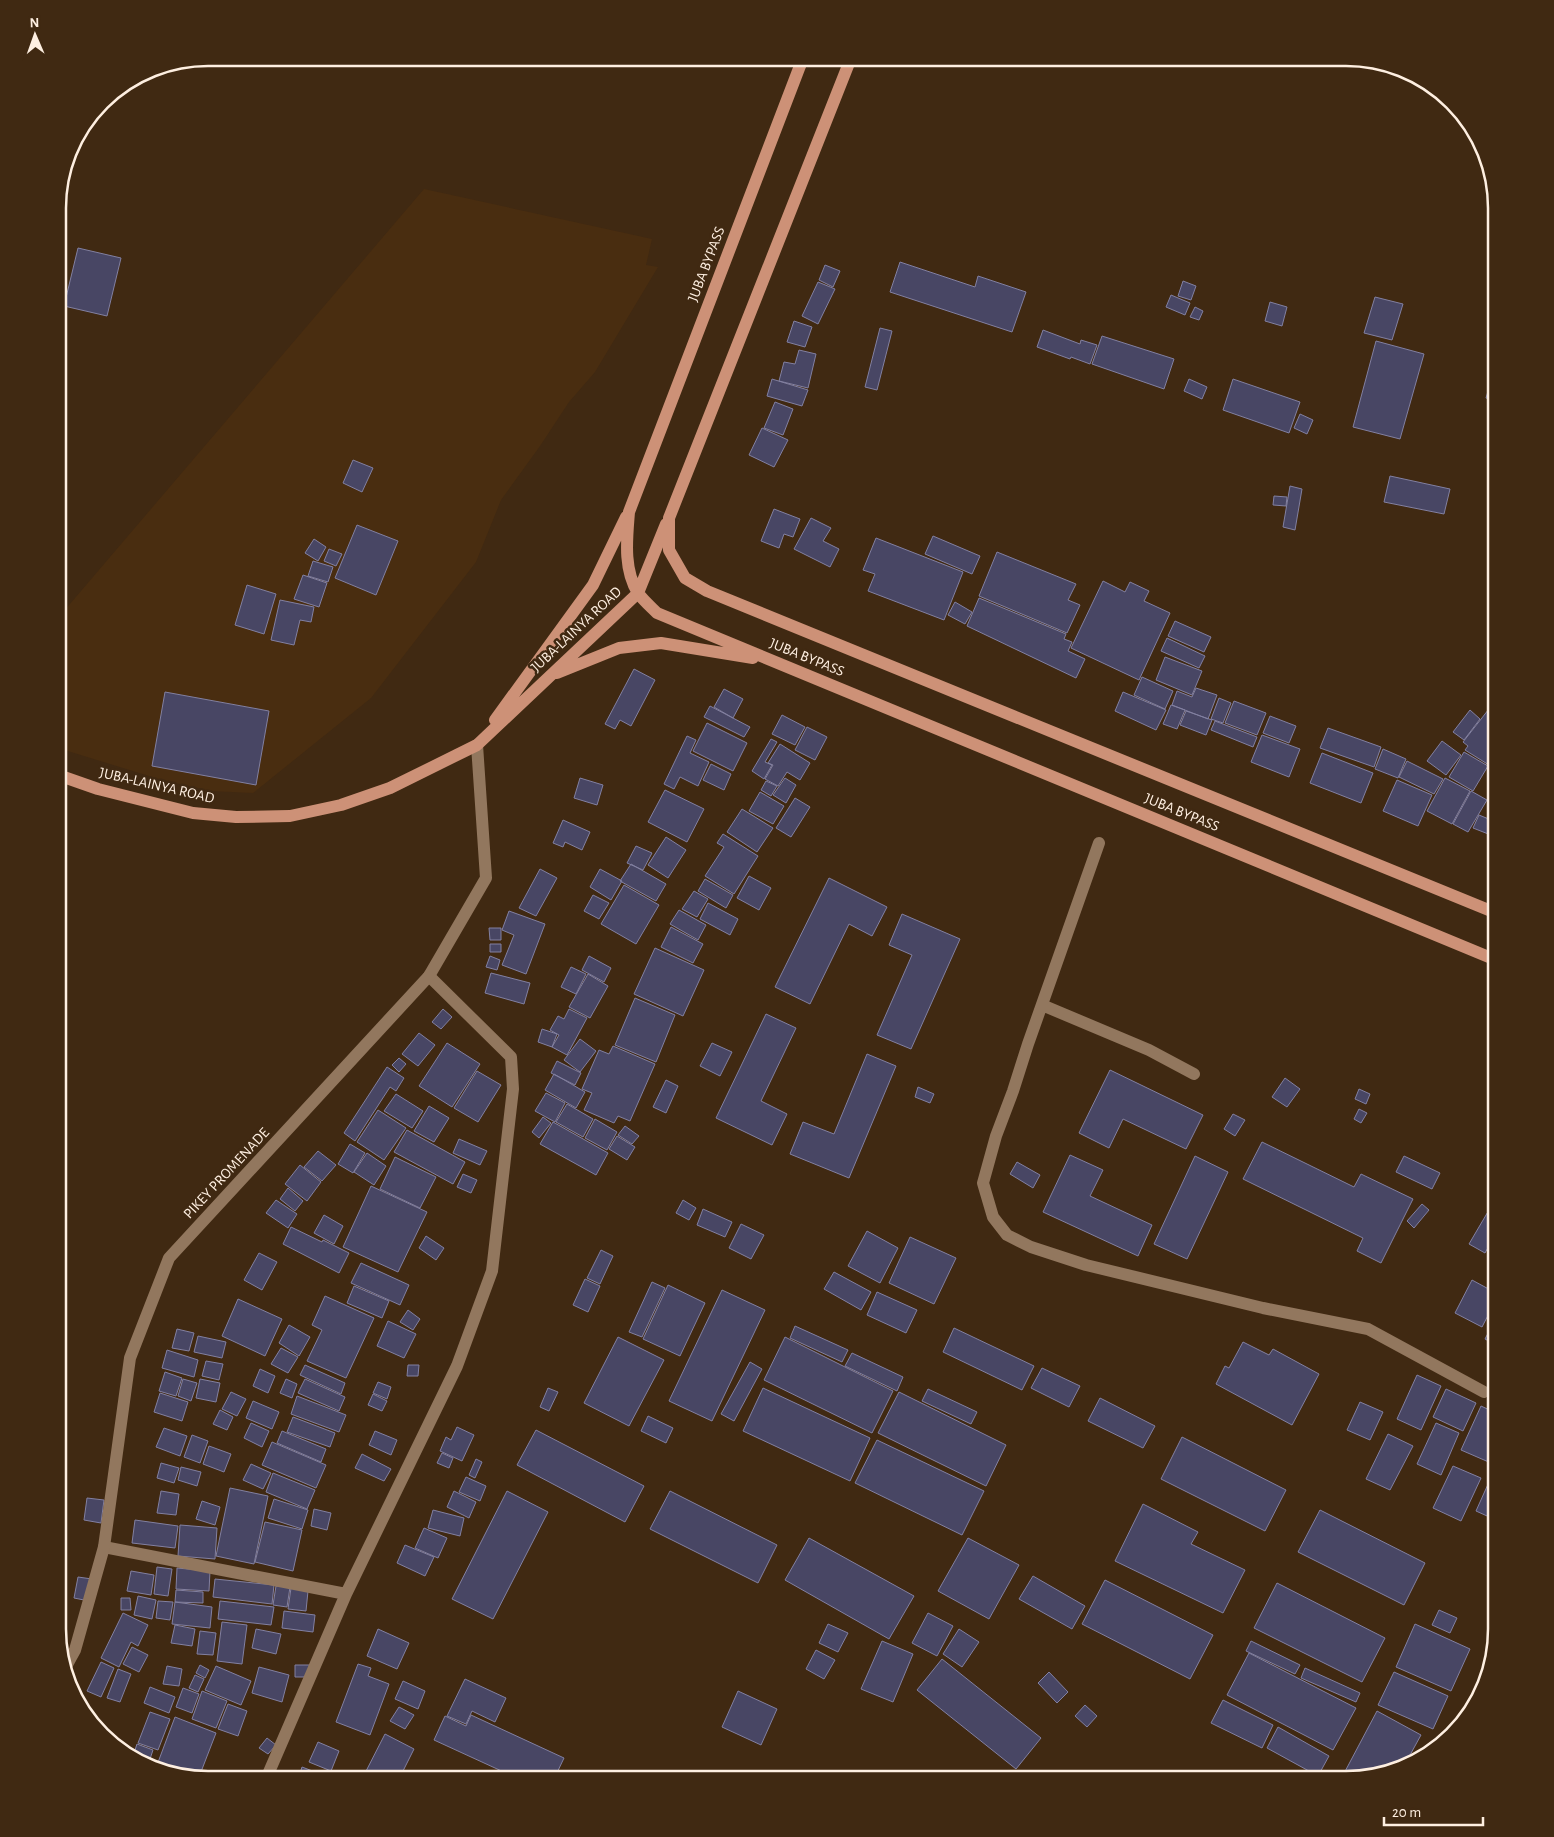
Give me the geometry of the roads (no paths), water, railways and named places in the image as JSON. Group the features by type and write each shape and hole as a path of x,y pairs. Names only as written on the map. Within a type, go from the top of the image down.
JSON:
{"main road":[{"name":"JUBA BYPASS","path":"800,67 629,512 627,548 630,571 638,593 657,613 1488,957"},
{"name":"JUBA BYPASS","path":"847,67 669,518 669,550 684,578 707,592 1488,910"},
{"name":"JUBA-LAINYA ROAD","path":"477,745 593,585 629,512"},
{"name":"JUBA-LAINYA ROAD","path":"67,778 98,789 194,813 236,817 290,816 341,805 390,788 477,745 638,593 669,518"},
{"path":"550,676 619,648 661,643 778,663"}],"street":[{"name":"PIKEY PROMENADE","path":"70,1659 75,1650 104,1546 130,1358 169,1258 429,976 486,878 477,745"},
{"path":"1099,843 996,1136 982,1183 993,1217 1007,1235 1031,1247 1086,1265 1263,1308 1368,1329 1484,1392"},
{"path":"270,1771 346,1594 457,1366 492,1271 513,1090 511,1058 429,976"},
{"path":"1042,1005 1148,1050 1194,1074"},
{"path":"104,1546 346,1594"}]}
